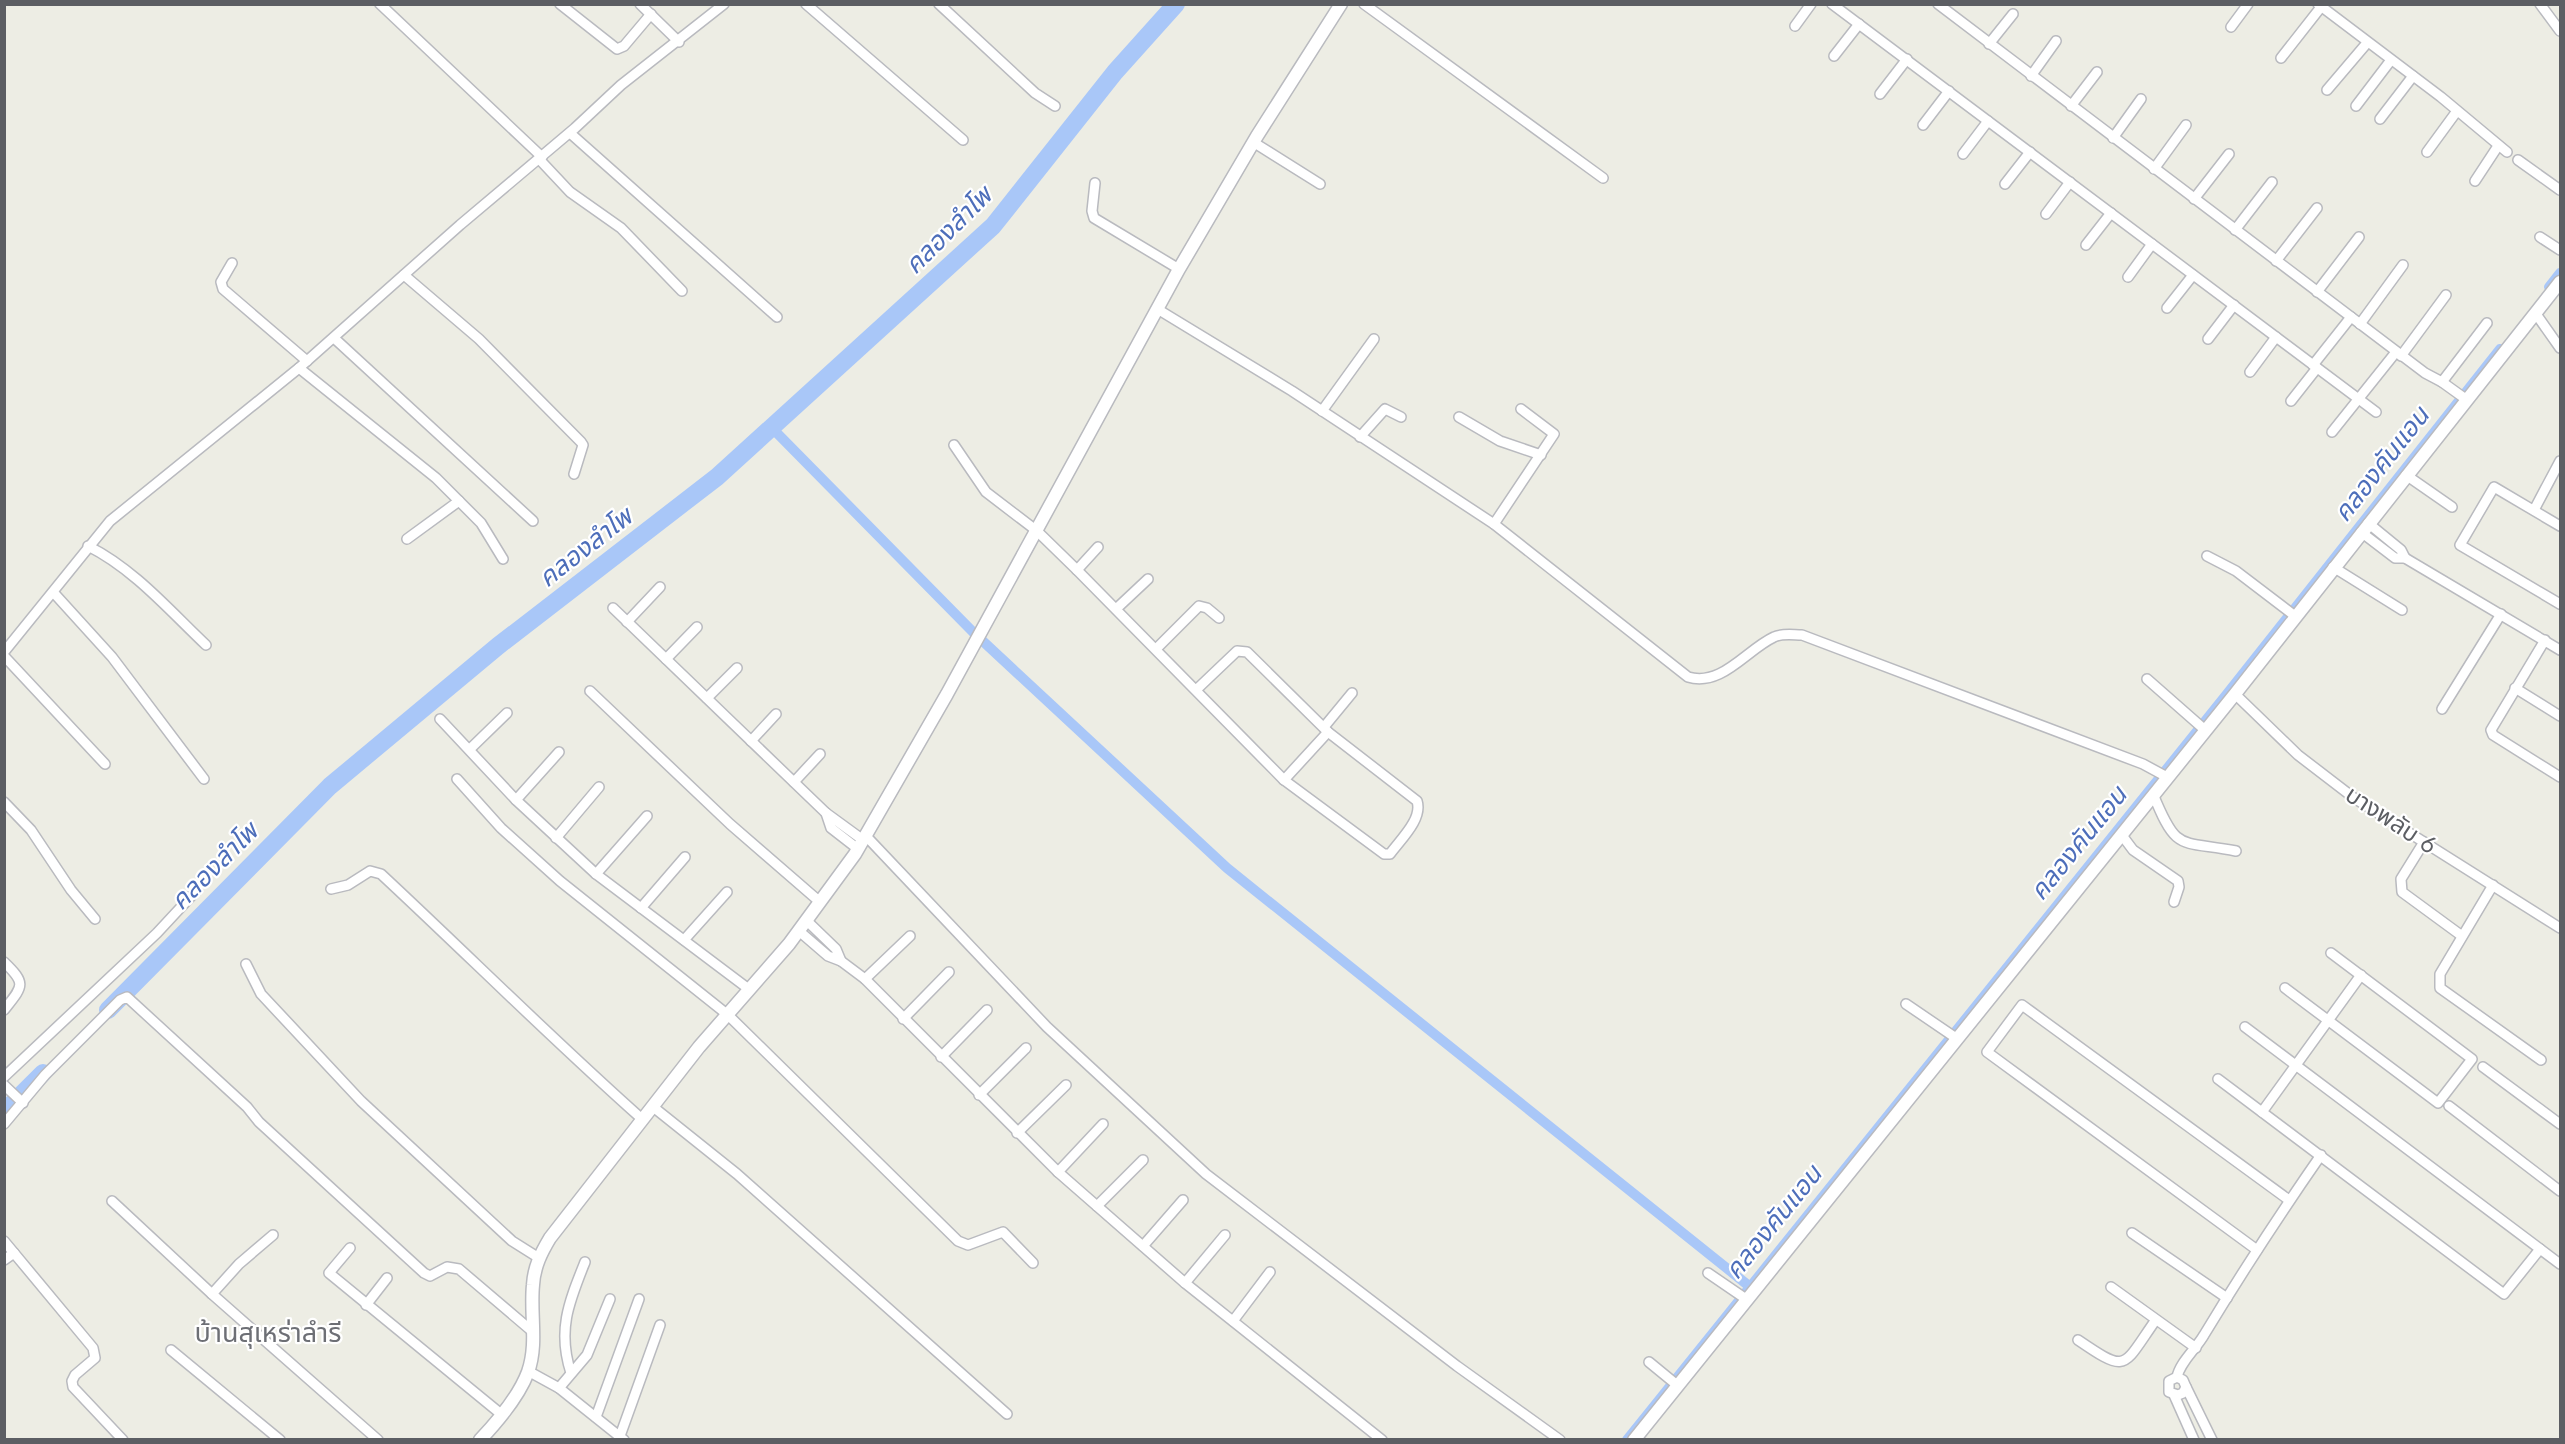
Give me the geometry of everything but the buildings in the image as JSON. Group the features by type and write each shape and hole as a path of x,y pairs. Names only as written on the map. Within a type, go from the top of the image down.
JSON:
{"street":[{"path":"380,4 540,158 570,192 621,228 682,291"},
{"path":"560,4 617,49 624,46 651,14"},
{"path":"640,4 679,42"},
{"path":"105,764 4,654 88,546 110,521 299,368 570,133 621,85 679,42 724,4"},
{"path":"806,4 963,140"},
{"path":"939,4 1035,93 1055,106"},
{"path":"485,1438 528,1371 533,1332 532,1286 538,1258 550,1238 652,1106 802,926 862,842 1037,531 1179,270 1253,142 1341,4"},
{"path":"1364,4 1603,178"},
{"path":"1795,26 1811,4"},
{"path":"1832,4 2376,412"},
{"path":"1938,4 2399,354 2464,398"},
{"path":"2231,27 2248,4"},
{"path":"2540,4 2560,31"},
{"path":"2281,58 2319,6 2413,76 2502,149 2475,182"},
{"path":"1989,44 2013,14"},
{"path":"1834,56 1859,24"},
{"path":"2031,76 2056,41"},
{"path":"2327,90 2367,43"},
{"path":"1880,94 1906,59"},
{"path":"2356,106 2391,60"},
{"path":"2071,106 2097,72"},
{"path":"2380,119 2413,76"},
{"path":"1923,125 1949,91"},
{"path":"2113,138 2141,99"},
{"path":"2427,152 2457,111"},
{"path":"1963,154 1988,121"},
{"path":"2154,169 2186,125"},
{"path":"570,133 777,317"},
{"path":"1253,142 1320,184"},
{"path":"2005,184 2030,152"},
{"path":"2194,199 2229,154"},
{"path":"2518,160 2560,190"},
{"path":"2046,214 2070,182"},
{"path":"2235,230 2272,182"},
{"path":"1095,183 1092,211 1094,218 1179,270"},
{"path":"2276,261 2317,208"},
{"path":"2086,245 2111,213"},
{"path":"2317,292 2359,237"},
{"path":"2540,237 2560,250"},
{"path":"2127,277 2152,244"},
{"path":"232,263 221,282 223,289 307,361"},
{"path":"2360,324 2403,265"},
{"path":"2167,308 2193,274"},
{"path":"404,275 479,339 581,441 583,445 574,474"},
{"path":"1634,1440 1744,1297 2204,729 2235,694 2464,398 2536,314 2560,282"},
{"path":"2332,432 2399,354 2446,294"},
{"path":"2208,339 2234,305"},
{"path":"1159,310 1322,411 1494,524 1688,677 1701,681 1714,678 1775,636 1802,635 2143,764 2166,776"},
{"path":"2536,314 2560,348"},
{"path":"2291,401 2351,317"},
{"path":"2445,384 2487,322"},
{"path":"2250,372 2276,337"},
{"path":"334,338 533,521"},
{"path":"1322,411 1374,339"},
{"path":"299,368 436,478 481,523 503,559"},
{"path":"1360,436 1385,409 1401,417"},
{"path":"1494,524 1554,434 1521,409"},
{"path":"1459,417 1500,441 1541,455"},
{"path":"954,445 986,492 1037,531 1284,780 1378,852 1390,854 1418,815 1417,801 1326,730 1242,650 1196,690"},
{"path":"2534,510 2560,460"},
{"path":"2406,475 2452,507"},
{"path":"2560,526 2494,487 2460,545 2560,604"},
{"path":"406,539 459,501"},
{"path":"2365,528 2395,558 2405,558 2560,650"},
{"path":"88,546 108,556 129,572 206,645"},
{"path":"1077,570 1098,548"},
{"path":"2207,556 2236,571 2294,615"},
{"path":"2333,567 2402,610"},
{"path":"1116,609 1148,579"},
{"path":"627,622 660,587"},
{"path":"53,592 112,657 204,779"},
{"path":"1156,649 1199,606 1203,605 1219,618"},
{"path":"613,608 826,813 831,828 862,842 1047,1027 1206,1174 1448,1359 1560,1440"},
{"path":"2442,709 2501,614"},
{"path":"666,659 697,627"},
{"path":"2545,640 2493,724 2493,735 2560,777"},
{"path":"706,698 737,668"},
{"path":"2147,679 2204,729"},
{"path":"2515,688 2560,716"},
{"path":"590,692 730,824 820,902"},
{"path":"1284,780 1326,730 1352,693"},
{"name":"บางพลับ 6","path":"2235,694 2298,755 2354,798 2560,927"},
{"path":"470,749 507,713"},
{"path":"751,741 776,714"},
{"path":"440,718 516,800 596,874 750,990"},
{"path":"516,800 560,752"},
{"path":"794,782 820,754"},
{"path":"457,779 501,828 560,881 728,1016 958,1241 968,1245 1003,1232 1033,1263"},
{"path":"556,838 599,787"},
{"path":"2153,794 2176,838 2185,843 2236,851"},
{"path":"4,802 31,830 71,890 95,919"},
{"path":"596,874 647,816"},
{"path":"2121,834 2133,850 2178,881 2174,902"},
{"path":"2424,842 2401,879 2402,892 2462,936"},
{"path":"641,908 685,857"},
{"path":"331,890 348,885 370,871 381,874 481,967 554,1041 642,1119"},
{"path":"2493,885 2440,974 2440,988 2541,1060"},
{"path":"4,1077 157,933 196,891"},
{"path":"684,940 727,892"},
{"path":"802,926 828,956 841,961 865,979 940,1057 1058,1172 1185,1283 1382,1440"},
{"path":"865,979 910,936"},
{"path":"2284,988 2439,1103 2472,1059 2331,952"},
{"path":"4,962 19,976 22,984 21,990 4,1010"},
{"path":"246,964 261,994 361,1101 512,1241 538,1258"},
{"path":"903,1019 949,972"},
{"path":"2262,1112 2361,975"},
{"path":"4,1124 45,1075 120,1000 127,998 424,1273 430,1276 447,1267 459,1269 533,1332"},
{"path":"1906,1004 1954,1037"},
{"path":"2257,1250 1987,1052 2022,1005 2289,1200"},
{"path":"940,1057 987,1010"},
{"path":"2245,1027 2560,1264"},
{"path":"979,1095 1026,1048"},
{"path":"2483,1067 2560,1124"},
{"path":"2218,1079 2504,1294 2540,1249"},
{"path":"4,1084 22,1102"},
{"path":"1017,1133 1066,1085"},
{"path":"652,1106 737,1174 1007,1414"},
{"path":"2449,1106 2560,1191"},
{"path":"1058,1172 1103,1124"},
{"path":"2177,1377 2178,1370 2196,1348 2289,1200 2321,1155"},
{"path":"1097,1206 1143,1161"},
{"path":"1143,1246 1183,1200"},
{"path":"112,1201 212,1294 378,1440"},
{"path":"2132,1233 2227,1298"},
{"path":"212,1294 239,1264 273,1235"},
{"path":"1185,1283 1225,1235"},
{"path":"4,1241 93,1348 95,1358 75,1375 72,1381 73,1387 123,1440"},
{"path":"350,1248 329,1274 501,1414"},
{"path":"4,1260 14,1253"},
{"path":"571,1373 564,1352 565,1327 572,1294 585,1262"},
{"path":"1233,1321 1270,1272"},
{"path":"1708,1273 1718,1282 1726,1283 1744,1297"},
{"path":"366,1305 387,1278"},
{"path":"2111,1287 2155,1321 2196,1348"},
{"path":"559,1388 591,1348 610,1299"},
{"path":"596,1417 639,1299"},
{"path":"2078,1340 2112,1363 2120,1363 2129,1358 2155,1321"},
{"path":"528,1371 559,1388 622,1438 660,1325"},
{"path":"171,1350 280,1440"},
{"path":"1653,1365 1676,1384"},
{"path":"2177,1377 2183,1380 2212,1440"},
{"path":"2177,1377 2169,1381 2167,1387 2174,1395 2194,1440"},
{"path":"2174,1395 2183,1393 2186,1387"}],"waterway":[{"name":"คลองลำโพ","path":"108,1010 330,786 498,646 717,477 993,226 1115,72 1176,4"},
{"name":"คลองคันแอน","path":"2549,287 2560,273"},
{"name":"คลองคันแอน","path":"1627,1440 2227,694 2500,349"},
{"path":"771,427 973,632 1227,868 1749,1286"},
{"name":"คลองลำโพ","path":"4,1112 43,1073"}],"district":[{"name":"บ้านสุเหร่าลำรี","path":"268,1333"}]}
